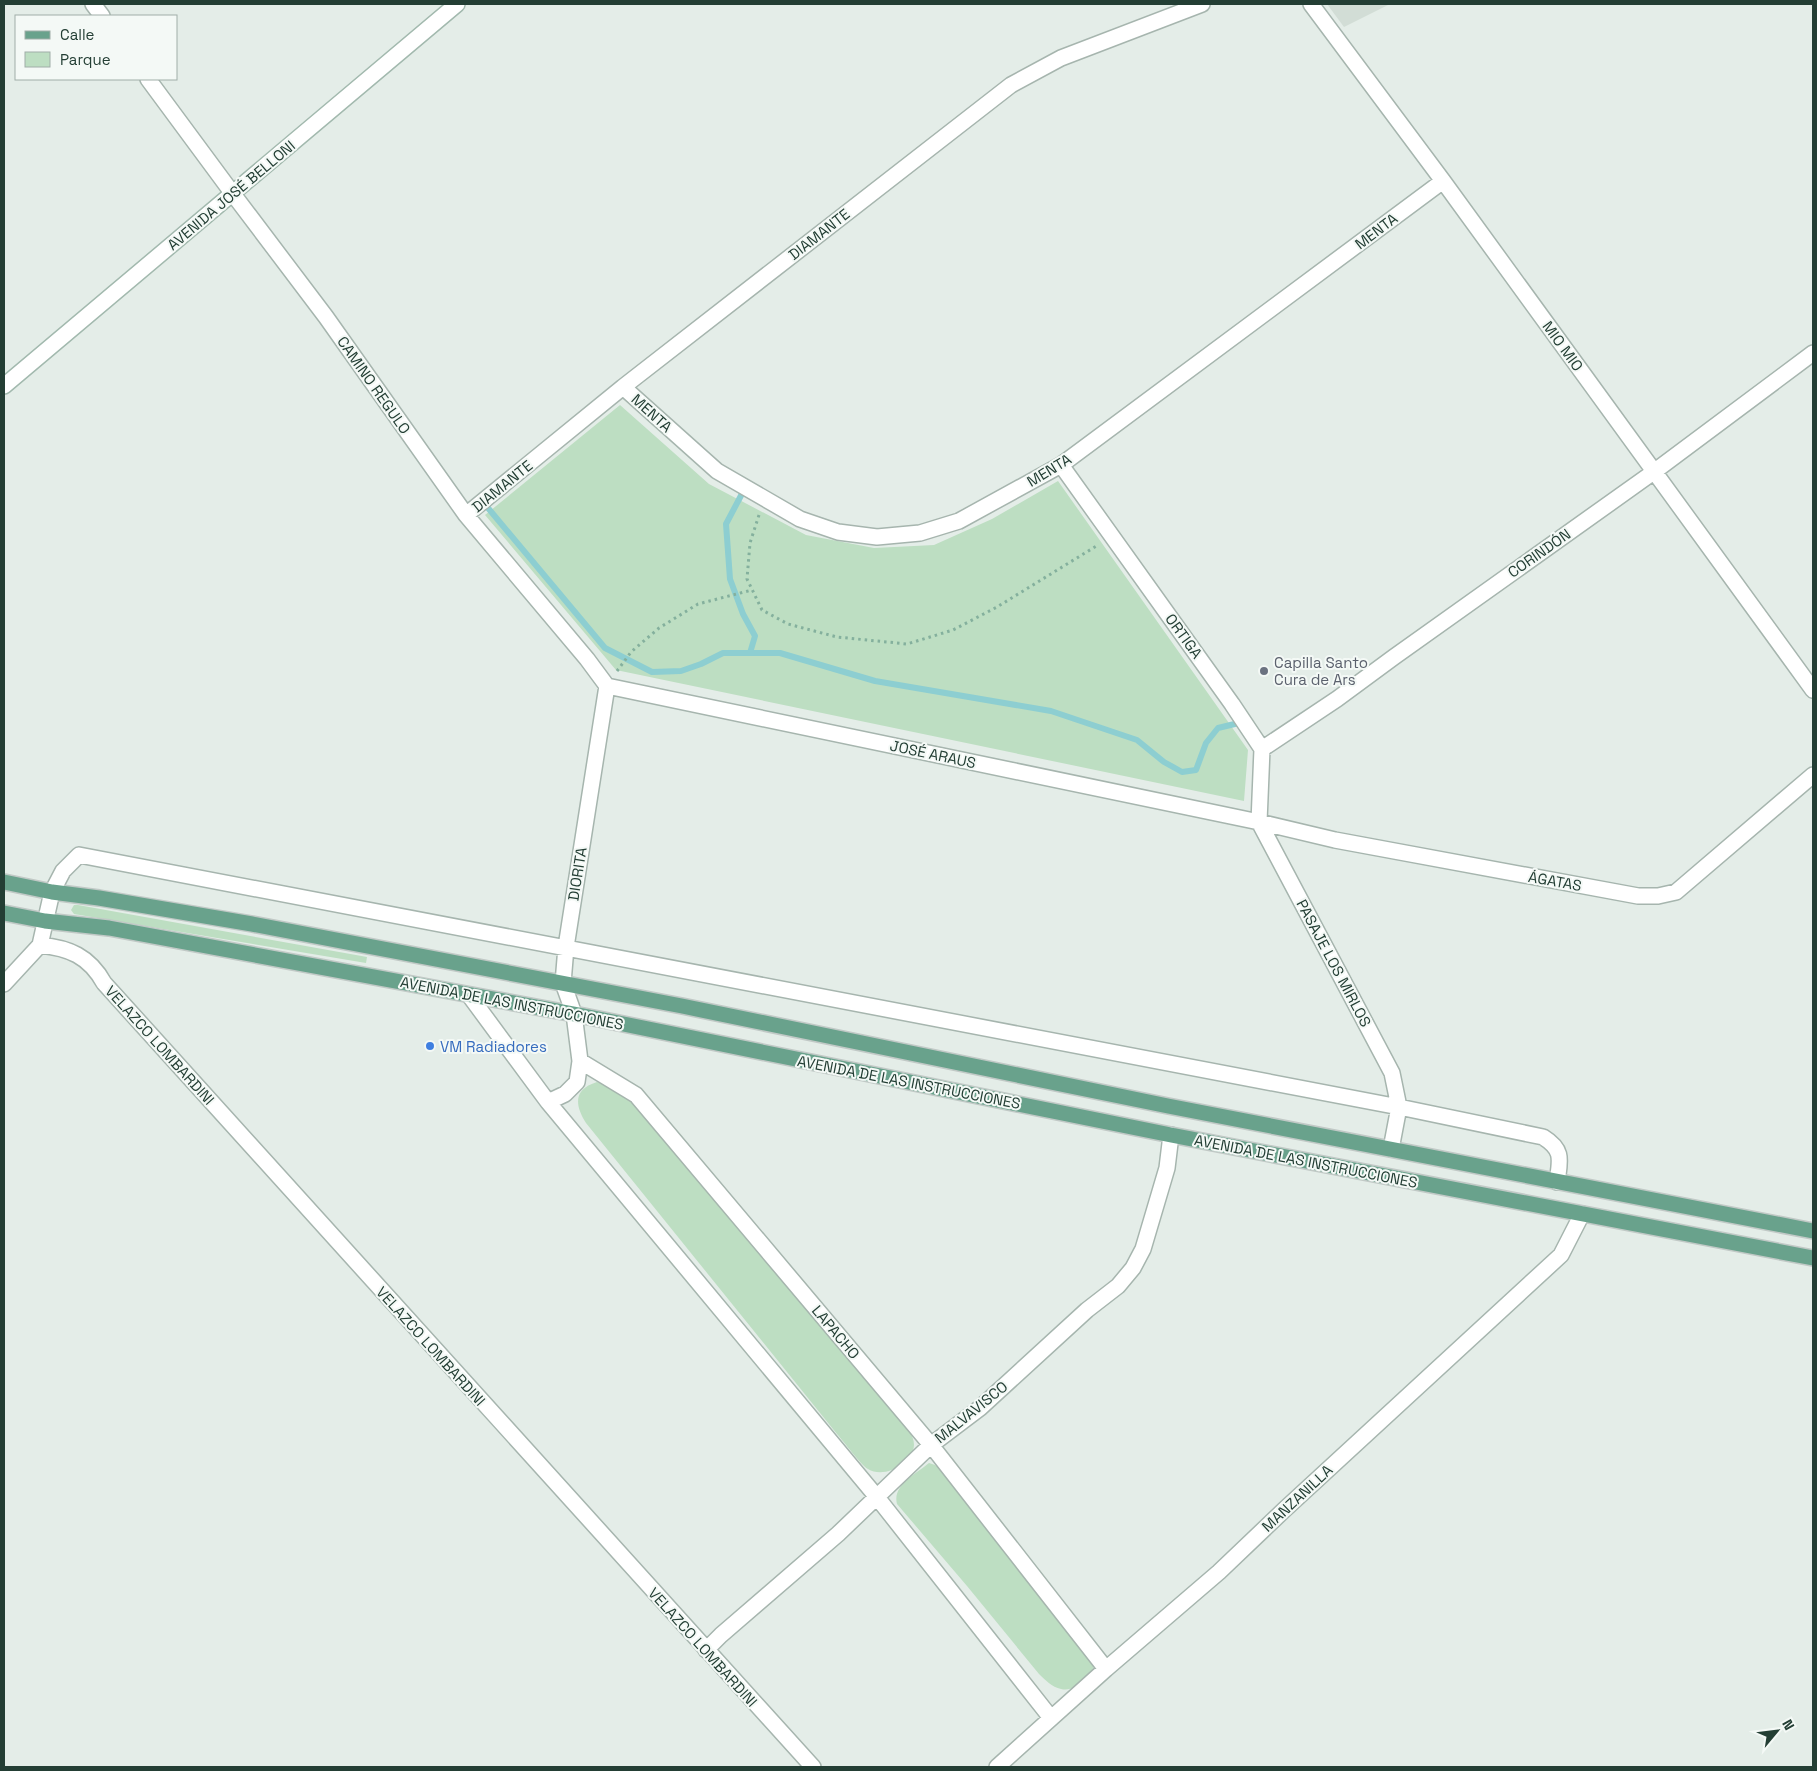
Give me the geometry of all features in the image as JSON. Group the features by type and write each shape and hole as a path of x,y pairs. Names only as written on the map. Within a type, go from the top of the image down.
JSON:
{"main road":[{"name":"AVENIDA DE LAS INSTRUCCIONES","path":"4,882 52,892 242,922 563,983 1168,1106 1813,1231"},
{"name":"AVENIDA DE LAS INSTRUCCIONES","path":"4,913 45,921 109,928 574,1014 1171,1135 1813,1258"}],"street":[{"path":"93,4 101,15"},
{"name":"AVENIDA JOSÉ BELLONI","path":"4,386 457,4"},
{"name":"DIAMANTE","path":"466,515 623,387 1011,85 1061,58 1202,4"},
{"name":"MIO MIO","path":"1311,4 1443,181 1813,690"},
{"name":"CAMINO REGULO","path":"149,80 326,317 466,515 587,659 607,686"},
{"name":"MENTA","path":"623,387 717,471 800,519 838,532 877,537 920,532 959,521 1061,465 1443,181"},
{"name":"CORINDÓN","path":"1262,749 1336,700 1655,471 1813,353"},
{"name":"ORTIGA","path":"1061,465 1232,704 1262,749"},
{"name":"JOSÉ ARAUS","path":"607,686 1259,822"},
{"name":"DIORITA","path":"580,1061 574,1014 563,983 566,947 607,686"},
{"path":"1259,822 1262,749"},
{"name":"ÁGATAS","path":"1259,822 1374,848 1638,896 1658,896 1676,892 1813,775"},
{"name":"PASAJE LOS MIRLOS","path":"1259,822 1392,1073 1399,1107"},
{"path":"4,984 40,945 52,892 62,871 79,855 1399,1107 1543,1137 1555,1144 1560,1156 1557,1182"},
{"name":"VELAZCO LOMBARDINI","path":"40,945 57,946 74,952 96,970 104,983 813,1767"},
{"path":"469,995 548,1102 876,1496 1052,1718"},
{"path":"548,1102 565,1094 577,1082 580,1061"},
{"name":"LAPACHO","path":"580,1061 636,1095 930,1445 1106,1669"},
{"path":"1391,1150 1399,1107"},
{"name":"MALVAVISCO","path":"706,1650 838,1534 930,1445 980,1408 1086,1310 1118,1286 1133,1268 1143,1249 1167,1168 1171,1135"},
{"name":"MANZANILLA","path":"997,1767 1106,1669 1220,1572 1291,1503 1561,1255 1582,1214"}],"path":[{"path":"764,498 750,544 747,579 750,590 762,610 788,624 837,637 907,644 953,630 997,608 1112,536"},
{"path":"618,671 631,652 659,628 698,604 750,590"}],"shaded area":[{"path":"1327,4 1390,4 1344,27"}],"green space":[{"path":"620,405 709,484 806,535 874,548 934,545 992,519 1058,481 1248,750 1244,801 616,670 485,515"},
{"path":"74,905 367,957 366,963 74,914 71,910"},
{"path":"597,1082 619,1092 648,1117 909,1431 914,1445 909,1458 903,1464 889,1471 875,1472 861,1463 586,1123 579,1110 578,1098 584,1089"},
{"path":"929,1463 943,1471 1096,1662 1083,1682 1072,1688 1061,1689 1046,1681 897,1504 896,1497 898,1491 906,1480"}],"waterway":[{"path":"745,488 726,524 730,579 743,614 755,636 750,653"},
{"path":"483,502 605,648 652,672 681,671 723,653 780,653 875,681 1051,711 1137,740 1164,762 1182,772 1196,770 1206,743 1218,728 1243,722"}],"place":[{"name":"Capilla Santo Cura de Ars","path":"1264,671"},
{"name":"VM Radiadores","path":"430,1046"}]}
